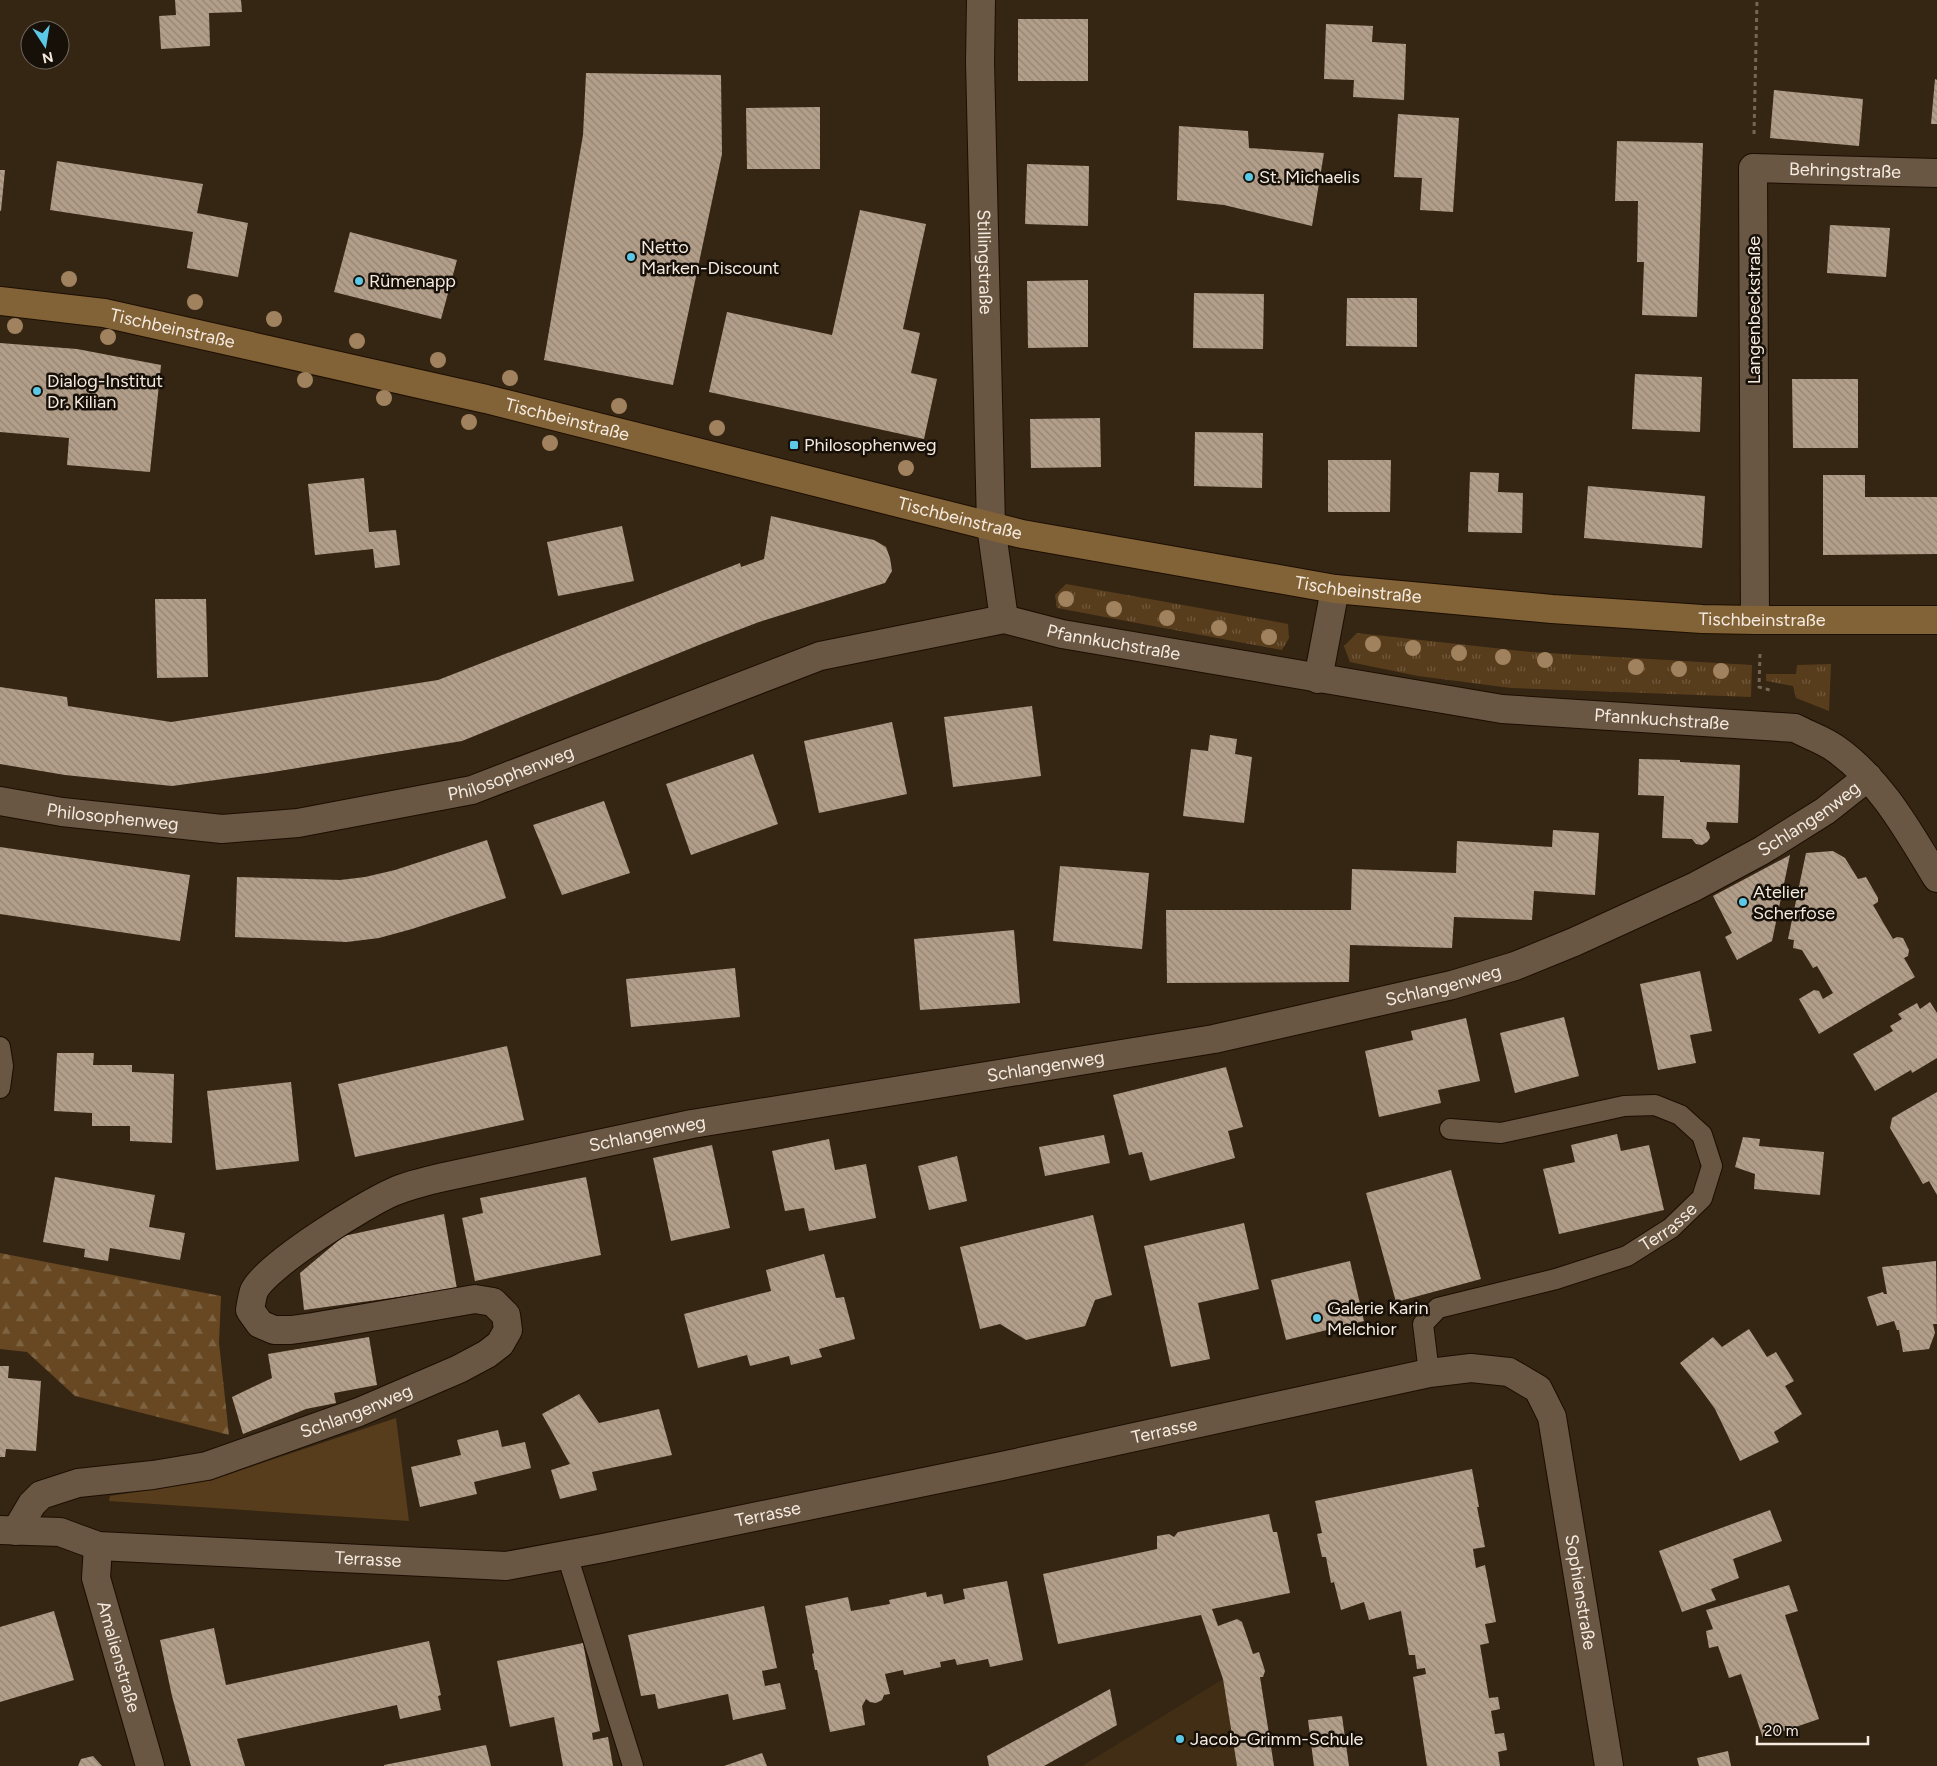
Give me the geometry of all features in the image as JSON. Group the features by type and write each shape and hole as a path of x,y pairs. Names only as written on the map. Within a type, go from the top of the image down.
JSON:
{"main road":[{"name":"Tischbeinstraße","path":"0,301 104,313 486,399 1022,534 1334,589 1552,609 1755,620 1937,620"}],"street":[{"name":"Stillingstraße","path":"981,0 980,62 991,526"},
{"name":"Behringstraße","path":"1753,168 1937,173"},
{"name":"Langenbeckstraße","path":"1753,168 1755,620"},
{"path":"991,526 1004,619"},
{"path":"1318,679 1334,589"},
{"name":"Pfannkuchstraße","path":"1004,619 1062,634 1502,709 1795,728 1836,748 1868,777 1890,802 1937,878"},
{"name":"Philosophenweg","path":"0,801 62,812 222,830 298,824 472,790 820,656 1004,619"},
{"name":"Schlangenweg","path":"8,1531 41,1495 78,1483 153,1475 207,1466 359,1412 459,1369 487,1354 500,1344 508,1330 506,1315 493,1302 475,1299 313,1327 274,1330 260,1324 250,1310 254,1290 269,1273 331,1228 391,1192 416,1183 692,1124 1214,1039 1452,985 1515,966 1574,942 1694,887 1761,851 1825,811 1868,777"},
{"name":"Terrasse","path":"8,1531 60,1532 98,1546 506,1566 566,1556 1012,1464 1429,1373 1471,1368 1509,1372 1538,1390 1552,1417"},
{"name":"Sophienstraße","path":"1552,1417 1609,1766"},
{"name":"Amalienstraße","path":"98,1546 96,1578 150,1766"}],"lane":[{"path":"0,1047 3,1066 0,1088"},
{"name":"Terrasse","path":"1429,1373 1423,1324 1438,1308 1556,1279 1626,1256 1671,1228 1702,1198 1712,1166 1702,1135 1680,1114 1656,1105 1624,1106 1501,1133 1450,1129"},
{"path":"566,1556 633,1766"}],"path":[{"path":"1753,168 1757,0"},
{"path":"1760,664 1759,687 1775,692"}],"shaded area":[{"name":"Jacob-Grimm-Schule","path":"1223,1679 1237,1766 1082,1766"}],"green space":[{"path":"1066,584 1288,624 1289,638 1282,650 1057,608 1055,595"},
{"path":"1357,633 1531,652 1752,665 1751,697 1511,688 1418,676 1350,662 1344,646"},
{"path":"1831,664 1829,711 1796,698 1793,686 1766,681 1766,674 1796,674 1797,665"},
{"path":"0,1253 221,1296 219,1343 229,1435 75,1396 27,1352 0,1349"},
{"path":"396,1418 409,1521 109,1501 110,1496 212,1480"}],"building":[{"path":"175,0 241,0 242,12 209,13 210,46 161,49 159,16 176,15"},
{"path":"1018,19 1088,19 1088,81 1018,81"},
{"path":"1326,24 1373,26 1372,42 1406,44 1404,100 1353,97 1354,80 1324,79"},
{"name":"Netto Marken-Discount","path":"586,73 721,75 722,154 673,385 544,360 583,135"},
{"path":"1935,79 1937,80 1937,124 1931,124"},
{"path":"1774,90 1863,99 1859,146 1770,138"},
{"path":"820,107 820,169 747,169 746,108"},
{"path":"1398,114 1459,118 1453,212 1420,210 1422,178 1394,177"},
{"name":"St. Michaelis","path":"1179,126 1248,131 1249,148 1324,153 1312,226 1224,205 1177,200"},
{"path":"1617,141 1703,143 1697,317 1642,315 1644,262 1637,262 1638,201 1615,201"},
{"path":"57,161 203,184 197,213 248,223 238,277 187,268 193,232 50,210"},
{"path":"1027,164 1089,166 1088,226 1025,224"},
{"path":"0,170 5,170 1,211 0,211"},
{"path":"860,210 926,224 903,329 920,333 911,373 937,379 924,439 709,392 727,312 832,335"},
{"path":"1830,225 1890,228 1886,277 1827,273"},
{"path":"350,232 457,260 441,319 334,292"},
{"path":"1088,280 1088,347 1028,348 1027,281"},
{"path":"1194,293 1264,294 1263,349 1193,348"},
{"path":"1347,298 1417,298 1417,347 1346,346"},
{"path":"0,343 77,349 161,365 150,472 67,465 69,438 0,432"},
{"path":"1635,374 1702,377 1700,432 1632,429"},
{"path":"1792,379 1858,379 1858,448 1793,448"},
{"path":"1100,418 1101,467 1031,468 1030,419"},
{"path":"1195,432 1263,433 1262,488 1194,486"},
{"path":"1328,460 1391,460 1390,512 1328,512"},
{"path":"1470,472 1499,473 1498,492 1523,493 1522,533 1468,532"},
{"path":"1823,475 1865,475 1865,497 1937,497 1937,554 1823,555"},
{"path":"364,478 369,532 396,530 400,565 375,568 373,549 315,555 308,484"},
{"path":"1588,486 1705,496 1702,548 1584,538"},
{"path":"771,516 874,540 886,547 892,571 885,583 759,622 462,741 267,773 172,786 65,775 0,764 0,687 67,697 68,706 171,722 438,680 740,563 741,567 764,559"},
{"path":"622,526 634,581 558,596 547,542"},
{"path":"155,599 206,599 208,677 157,678"},
{"path":"1032,706 1041,776 953,787 944,717"},
{"path":"892,722 907,794 819,813 804,741"},
{"path":"1210,735 1237,739 1235,754 1252,757 1244,823 1183,816 1191,749 1208,751"},
{"path":"753,754 778,824 691,855 666,784"},
{"path":"1639,759 1740,765 1738,823 1707,822 1706,829 1710,838 1702,845 1696,844 1692,839 1662,838 1664,796 1638,795"},
{"path":"604,801 630,873 562,895 533,825"},
{"path":"1553,830 1599,833 1595,895 1534,891 1532,920 1454,917 1452,948 1350,945 1349,982 1167,983 1166,910 1351,910 1352,869 1456,873 1457,841 1552,847"},
{"path":"487,840 506,898 379,938 347,942 235,937 237,877 340,880 365,877 395,870"},
{"path":"0,847 190,875 180,941 0,914"},
{"path":"1833,851 1845,858 1858,879 1866,877 1878,898 1878,902 1873,905 1884,924 1893,939 1897,937 1903,938 1909,950 1908,956 1904,958 1915,977 1819,1034 1799,999 1814,990 1819,991 1823,999 1833,993 1817,966 1813,968 1802,950 1793,948 1794,940 1788,939 1806,853"},
{"path":"1790,855 1772,941 1737,960 1725,937 1732,933 1713,896"},
{"path":"1060,866 1149,873 1142,949 1053,941"},
{"path":"1014,930 1020,1003 920,1010 914,939"},
{"path":"735,968 740,1017 631,1027 626,979"},
{"path":"1700,971 1712,1031 1690,1035 1696,1063 1658,1070 1640,984"},
{"path":"1930,1002 1937,1013 1937,1058 1912,1073 1911,1070 1875,1091 1853,1054 1893,1031 1890,1026 1902,1019 1898,1014 1917,1003 1920,1009"},
{"path":"1564,1017 1579,1076 1515,1093 1500,1033"},
{"path":"1466,1018 1480,1081 1438,1090 1441,1103 1379,1117 1365,1051 1413,1040 1411,1031"},
{"path":"507,1046 524,1120 355,1157 338,1084"},
{"path":"57,1053 94,1053 93,1065 132,1065 132,1072 174,1074 172,1143 130,1141 130,1126 92,1126 92,1113 54,1111"},
{"path":"1226,1067 1243,1127 1228,1131 1235,1158 1150,1181 1142,1152 1129,1155 1113,1095"},
{"path":"291,1082 299,1161 216,1170 207,1091"},
{"path":"1937,1092 1937,1195 1929,1181 1923,1184 1890,1128 1892,1118"},
{"path":"1617,1134 1621,1151 1649,1145 1664,1210 1559,1234 1543,1169 1575,1162 1571,1145"},
{"path":"1104,1135 1110,1163 1045,1176 1039,1147"},
{"path":"1743,1137 1760,1139 1759,1146 1824,1152 1820,1195 1754,1189 1755,1174 1735,1167"},
{"path":"829,1139 835,1170 866,1164 876,1218 809,1231 804,1208 785,1211 772,1151"},
{"path":"712,1145 730,1228 671,1241 653,1158"},
{"path":"957,1156 967,1201 929,1210 918,1166"},
{"path":"1451,1170 1481,1279 1396,1302 1366,1193"},
{"path":"55,1177 155,1195 149,1227 185,1233 180,1260 110,1248 108,1261 84,1257 85,1249 43,1242"},
{"path":"586,1177 601,1255 475,1281 462,1218 483,1213 480,1198"},
{"path":"444,1214 457,1289 304,1310 300,1273 344,1236"},
{"path":"1093,1215 1112,1295 1095,1300 1085,1326 1026,1340 1000,1324 980,1329 960,1247"},
{"path":"1244,1223 1259,1289 1198,1303 1210,1359 1171,1367 1144,1246"},
{"path":"824,1254 836,1298 844,1297 855,1339 819,1349 822,1357 791,1365 789,1356 750,1366 747,1355 698,1368 684,1314 771,1291 766,1270"},
{"path":"1350,1261 1364,1321 1286,1340 1271,1280"},
{"path":"1936,1261 1937,1324 1933,1324 1935,1333 1929,1349 1903,1352 1899,1330 1897,1330 1894,1321 1877,1326 1867,1297 1883,1292 1887,1294 1882,1267"},
{"path":"1749,1329 1767,1357 1776,1352 1794,1381 1785,1386 1802,1414 1774,1432 1779,1442 1740,1461 1715,1409 1680,1363 1713,1337 1722,1347"},
{"path":"369,1337 377,1385 334,1393 336,1403 306,1409 243,1434 232,1397 272,1378 268,1354"},
{"path":"0,1366 9,1366 8,1378 41,1381 36,1451 6,1449 5,1457 0,1457"},
{"path":"579,1394 599,1423 659,1409 672,1455 592,1472 597,1490 560,1499 551,1470 570,1464 542,1414"},
{"path":"498,1430 502,1447 525,1442 531,1468 474,1482 477,1494 420,1507 411,1467 461,1455 457,1440"},
{"path":"1472,1469 1485,1547 1473,1549 1476,1568 1485,1565 1496,1622 1485,1624 1489,1643 1480,1645 1489,1698 1498,1697 1500,1709 1491,1711 1495,1734 1504,1733 1507,1750 1498,1752 1500,1766 1427,1766 1413,1677 1426,1674 1425,1668 1417,1669 1415,1655 1409,1655 1401,1611 1369,1620 1364,1602 1341,1610 1334,1582 1331,1583 1326,1557 1322,1557 1317,1534 1322,1533 1315,1501"},
{"path":"1770,1510 1782,1541 1733,1559 1739,1578 1711,1589 1716,1600 1682,1612 1659,1551"},
{"path":"1269,1514 1273,1532 1277,1532 1290,1593 1212,1609 1218,1626 1237,1619 1242,1622 1253,1654 1259,1652 1265,1671 1263,1677 1260,1677 1274,1766 1237,1766 1223,1679 1201,1615 1058,1644 1043,1574 1157,1549 1157,1536 1169,1534 1174,1537 1178,1532"},
{"path":"1007,1581 1023,1660 990,1667 988,1659 957,1665 955,1659 940,1662 941,1667 904,1675 903,1670 885,1674 890,1694 884,1695 882,1700 876,1703 866,1699 862,1706 865,1725 830,1732 817,1670 815,1670 812,1654 814,1653 805,1606 848,1597 851,1611 890,1604 889,1600 926,1592 927,1597 942,1594 944,1604 965,1599 963,1589"},
{"path":"1789,1585 1798,1611 1785,1615 1819,1719 1763,1738 1741,1674 1729,1678 1718,1646 1709,1648 1706,1631 1713,1629 1706,1610"},
{"path":"764,1606 777,1668 762,1671 765,1686 780,1683 786,1709 733,1720 728,1694 658,1709 655,1694 641,1696 628,1635"},
{"path":"54,1611 74,1680 0,1702 0,1627"},
{"path":"214,1628 226,1685 429,1641 441,1695 438,1696 441,1710 400,1719 397,1705 237,1739 245,1766 191,1766 172,1696 160,1640"},
{"path":"583,1643 600,1731 592,1733 593,1740 608,1737 613,1766 563,1766 554,1717 510,1727 497,1661"},
{"path":"1110,1689 1117,1725 1044,1766 989,1766 987,1756"},
{"path":"1342,1716 1349,1766 1314,1766 1308,1720"},
{"path":"486,1745 491,1766 384,1766 384,1765"},
{"path":"1728,1751 1731,1766 1699,1766 1697,1758"},
{"path":"762,1753 767,1766 724,1766"},
{"path":"93,1756 102,1766 78,1766 81,1759"}],"place":[{"name":"St. Michaelis","path":"1249,177"},
{"name":"Netto Marken-Discount","path":"631,257"},
{"name":"Rümenapp","path":"359,281"},
{"name":"Dialog-Institut Dr. Kilian","path":"37,391"},
{"name":"Philosophenweg","path":"794,445"},
{"name":"Atelier Scherfose","path":"1743,902"},
{"name":"Galerie Karin Melchior","path":"1317,1318"},
{"name":"Jacob-Grimm-Schule","path":"1180,1739"}]}
